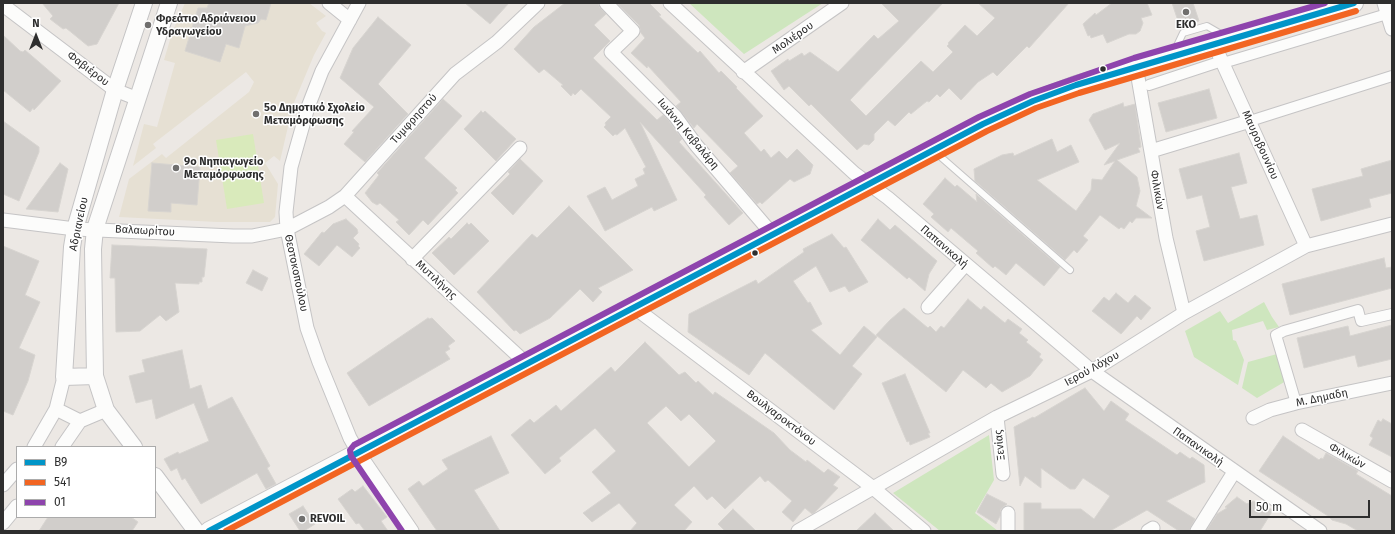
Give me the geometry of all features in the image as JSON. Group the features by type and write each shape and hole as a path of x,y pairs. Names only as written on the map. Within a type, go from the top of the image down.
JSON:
{"main road":[{"path":"209,531 933,150 1033,101 1076,84 1354,3"}],"street":[{"name":"Αδριανείου","path":"35,446 56,409 64,376 72,247 75,229 115,90 144,3"},
{"name":"Αδριανείου","path":"133,446 106,410 95,376 93,249 95,229 169,3"},
{"path":"329,3 350,20"},
{"name":"Θεοτοκοπούλου","path":"359,3 322,71 308,107 289,182 286,212 287,229 292,262 308,328 319,362 350,438 412,531"},
{"name":"Τυμφρηστού","path":"287,229 329,207 345,196 455,74 497,42 538,3"},
{"name":"Ιωάννη Καβαλάρη","path":"606,3 633,31 611,52 675,116 696,145 773,235"},
{"name":"Παπανικολή","path":"670,3 854,173 870,184 1092,371 1320,531"},
{"name":"Μολιέρου","path":"743,72 842,3"},
{"name":"Φαβιέρου","path":"3,5 115,90 138,98"},
{"path":"1149,84 1385,9 1392,28"},
{"name":"Μαυροβουνίου","path":"1221,41 1222,62 1306,246"},
{"name":"Φιλικών","path":"1136,66 1166,238 1184,313"},
{"path":"1150,150 1250,121 1392,76"},
{"path":"412,259 520,148"},
{"name":"Μυτιλήνης","path":"345,196 527,364"},
{"name":"Βαλαωρίτου","path":"3,220 75,229 233,236 252,236 287,229"},
{"name":"Ιερού Λόχου","path":"798,531 997,417 1092,371 1184,313 1306,246 1392,224"},
{"path":"928,307 965,265"},
{"name":"Βουλγαροκτόνου","path":"635,308 872,488 924,531"},
{"path":"1296,403 1276,335 1284,331 1358,310 1361,321 1392,314"},
{"path":"64,376 95,376"},
{"name":"Μ. Δημαδη","path":"1253,418 1270,410 1296,403 1392,382"},
{"path":"56,409 80,421"},
{"path":"63,446 80,421 106,410"},
{"name":"Ξενίας","path":"997,417 1002,474"},
{"name":"Φιλικών","path":"1302,430 1392,481"},
{"path":"3,485 16,471"},
{"name":"Παπανικολή","path":"1197,531 1234,472"},
{"path":"156,477 196,531"},
{"path":"3,523 16,507"},
{"path":"1008,513 1008,531"}],"lane":[{"path":"933,150 1070,270"}],"shaded area":[{"name":"5ο Δημοτικό Σχολείο Μεταμόρφωσης","path":"185,3 309,3 326,16 316,23 322,31 326,33 314,55 293,105 280,161 274,156 265,163 278,184 275,217 270,222 217,222 119,217 129,179 162,154 166,158 249,92 254,82 246,72 153,144 156,148 133,166 144,124 157,127 175,63 164,60 172,33"}],"green space":[{"path":"689,3 823,3 744,54"},
{"path":"253,134 264,203 227,209 216,140"},
{"path":"1264,302 1279,327 1267,330 1263,321 1232,330 1233,340 1236,341 1244,360 1238,385 1194,357 1185,331 1220,311 1228,323"},
{"path":"1277,354 1286,381 1257,398 1242,388 1248,362"},
{"path":"989,435 994,480 975,513 998,531 940,531 893,493"}],"building":[{"path":"42,3 119,3 97,44 88,46 66,28 63,29 50,19 53,16"},
{"path":"209,3 271,3 266,20 261,19 258,23 245,26 239,48 226,44 220,62 185,51 198,8 207,8"},
{"path":"465,3 509,3 490,24"},
{"path":"565,3 598,3 600,8 606,14 594,25 610,41 593,58 657,120 663,115 669,121 682,139 679,142 743,213 729,225 704,197 706,195 640,122 677,200 654,211 652,207 605,231 587,196 605,187 612,200 638,186 635,179 645,174 643,169 646,167 625,128 617,135 615,134 613,136 604,127 606,125 605,123 611,117 581,89 575,95 573,93 571,96 561,86 563,85 544,69 539,73 514,49 534,27"},
{"path":"617,3 649,3 661,15 659,16 698,53 700,51 719,73 721,71 763,116 744,133 761,152 764,149 771,158 779,151 787,159 797,149 813,165 810,174 794,182 790,179 762,204 760,202 757,204 730,173 738,166 697,124 694,128 676,106 681,102 648,66 647,68 631,53 645,38 641,33 639,25"},
{"path":"881,3 943,3 850,100 866,116 921,61 933,72 953,52 947,46 949,44 948,43 965,25 977,36 995,18 978,3 1069,3 1029,48 1027,46 997,76 993,72 978,82 961,100 949,88 940,97 937,94 929,102 927,101 911,114 909,112 895,126 888,120 874,134 874,140 869,145 864,144 857,150 811,104 809,106 789,86 784,90 771,71 788,59 789,61 802,53 804,56 810,52 838,72 874,35 878,39 899,21"},
{"path":"1112,3 1147,3 1152,15 1141,18 1143,23 1140,31 1136,34 1129,34 1107,43 1103,34 1091,38 1090,35 1088,36 1083,24 1095,13 1096,15"},
{"name":"EKO","path":"1172,3 1193,3 1199,21 1180,27"},
{"path":"378,17 411,45 378,84 408,114 365,162 344,144 354,132 352,131 374,107 340,78 353,48"},
{"path":"3,35 20,51 23,52 25,50 61,81 34,110 33,108 30,112 3,90"},
{"path":"1209,89 1217,118 1166,132 1158,103"},
{"path":"443,99 462,116 424,158 457,188 455,190 458,193 428,225 423,220 409,235 396,222 399,220 380,203 377,205 372,202 365,193 379,175 377,173"},
{"path":"1123,103 1124,107 1135,104 1141,147 1138,148 1140,152 1117,160 1137,177 1140,191 1136,206 1152,218 1136,218 1132,223 1130,221 1124,229 1121,227 1119,229 1100,215 1083,236 1088,240 1077,253 1074,250 1065,260 975,181 974,169 1002,155 1013,153 1014,156 1052,139 1057,152 1071,145 1079,162 1037,180 1076,211 1091,190 1092,179 1102,180 1115,161 1104,165 1120,143 1105,150 1089,120 1093,114"},
{"path":"481,111 483,113 485,111 516,139 496,161 464,129"},
{"path":"3,121 39,147 39,152 19,201 3,194"},
{"path":"1239,153 1247,183 1231,187 1240,219 1257,215 1264,245 1204,261 1196,231 1210,227 1202,195 1187,199 1179,169"},
{"path":"520,159 543,181 513,215 491,193 510,174 508,172"},
{"path":"1392,160 1392,193 1369,199 1371,207 1321,221 1312,189 1363,176 1361,169"},
{"path":"60,163 68,169 58,212 26,209"},
{"path":"152,163 200,167 197,205 171,203 171,212 148,211"},
{"path":"945,178 955,187 957,185 977,202 976,194 1060,267 1044,286 1016,263 1006,275 995,266 993,268 976,253 978,251 951,228 948,232 931,217 934,214 923,204"},
{"path":"569,206 633,270 598,288 602,292 593,302 580,289 550,318 520,334 516,330 514,331 477,292 532,234 537,238"},
{"path":"346,219 357,229 358,233 353,238 359,244 358,246 360,248 352,257 337,245 319,266 304,254 322,232 324,233 333,224"},
{"path":"878,219 890,230 895,225 937,261 929,274 925,291 909,277 907,279 861,240"},
{"path":"467,223 469,225 471,223 489,241 454,275 432,253 449,237 451,239"},
{"path":"832,234 844,248 846,247 868,282 849,292 845,286 830,292 816,266 793,281 808,303 810,302 822,324 811,330 840,355 864,326 877,337 852,366 862,374 834,410 765,353 749,375 688,332 689,314 756,280 758,284 804,252 803,249"},
{"path":"112,245 207,249 204,277 202,277 202,282 199,282 199,284 175,283 179,312 166,321 160,315 140,331 116,332 115,278 110,278"},
{"path":"3,246 39,261 25,295 40,302 19,348 35,355 28,381 13,415 3,411"},
{"path":"1384,258 1386,268 1392,267 1392,288 1290,315 1282,284"},
{"path":"253,270 268,278 262,291 246,283"},
{"path":"1116,293 1128,303 1135,295 1151,308 1141,320 1137,316 1121,334 1092,311 1104,297 1109,301"},
{"path":"968,299 981,310 984,306 1005,323 1008,319 1022,329 1019,333 1028,340 1026,342 1041,354 1039,357 1043,360 1030,376 1002,392 991,383 986,388 963,370 946,392 876,335 904,308 928,328 930,326 936,332 941,326 944,328"},
{"path":"428,318 432,318 455,341 448,346 450,349 445,352 450,359 369,406 347,373"},
{"path":"1392,325 1392,359 1358,367 1355,355 1304,368 1297,338 1348,326 1350,336"},
{"path":"645,342 679,375 685,372 696,383 698,381 713,395 715,392 774,433 790,450 806,462 807,460 824,473 828,469 840,477 833,485 838,488 814,513 812,514 805,508 793,522 782,512 792,501 768,480 765,482 760,476 725,509 712,496 707,500 694,486 674,505 692,522 684,531 630,531 637,523 619,503 592,522 583,513 611,493 592,472 616,451 595,428 559,458 561,461 545,474 511,435 530,419 534,423 556,405 561,411 611,367 615,372","holes":["666,406 681,421 689,414 716,441 689,467 647,423"]},
{"path":"182,350 190,389 201,385 208,409 232,397 270,466 267,468 276,484 266,489 257,473 201,504 185,478 182,480 177,468 171,471 164,459 178,452 179,454 209,441 194,403 156,419 152,399 136,403 129,376 145,372 142,360"},
{"path":"905,374 930,433 928,433 930,437 910,445 909,441 907,442 882,383"},
{"path":"1085,388 1104,411 1111,401 1129,414 1125,420 1177,455 1180,452 1190,459 1192,457 1204,465 1205,482 1166,501 1195,519 1189,531 1179,531 1147,510 1110,531 1024,531 1024,503 1041,503 1041,509 1081,509 1094,519 1110,496 1083,478 1075,489 1070,489 1041,468 1041,488 1025,476 1020,486 1014,427 1033,417 1034,418"},
{"path":"1383,419 1392,424 1392,457 1369,445 1373,438 1370,436 1378,420 1381,422"},
{"path":"491,436 509,473 474,490 500,531 437,531 408,489 419,481 423,486 448,469 442,460"},
{"path":"1283,436 1319,460 1321,458 1323,459 1326,453 1358,471 1356,474 1392,496 1392,531 1358,531 1346,524 1332,520 1259,471"},
{"path":"363,486 387,517 381,521 388,531 365,531 359,523 356,524 338,499 352,489 355,492"},
{"path":"987,494 1007,504 1001,509 1000,516 996,524 977,512"},
{"path":"1237,497 1247,504 1250,504 1253,501 1273,510 1260,531 1206,531 1217,514 1227,508 1225,507"},
{"name":"REVOIL","path":"303,506 315,524 304,531 300,531 289,514"},
{"path":"733,509 756,531 725,531 718,524"},
{"path":"875,513 894,531 856,531"},
{"path":"47,518 132,518 138,522 132,531 39,531"}],"transit line":[{"name":"01","path":"402,531 351,456 350,450 354,445 979,117 1030,94 1134,58 1325,3"},
{"name":"Β9","path":"209,531 983,124 1033,101 1076,85 1354,3"},
{"name":"541","path":"226,531 987,131 1036,108 1079,93 1356,11"}],"place":[{"name":"EKO","path":"1186,12"},
{"name":"Φρεάτιο Αδριάνειου Υδραγωγείου","path":"148,25"},
{"name":"5ο Δημοτικό Σχολείο Μεταμόρφωσης","path":"256,114"},
{"name":"9ο Νηπιαγωγείο Μεταμόρφωσης","path":"176,168"},
{"name":"REVOIL","path":"302,519"}]}
